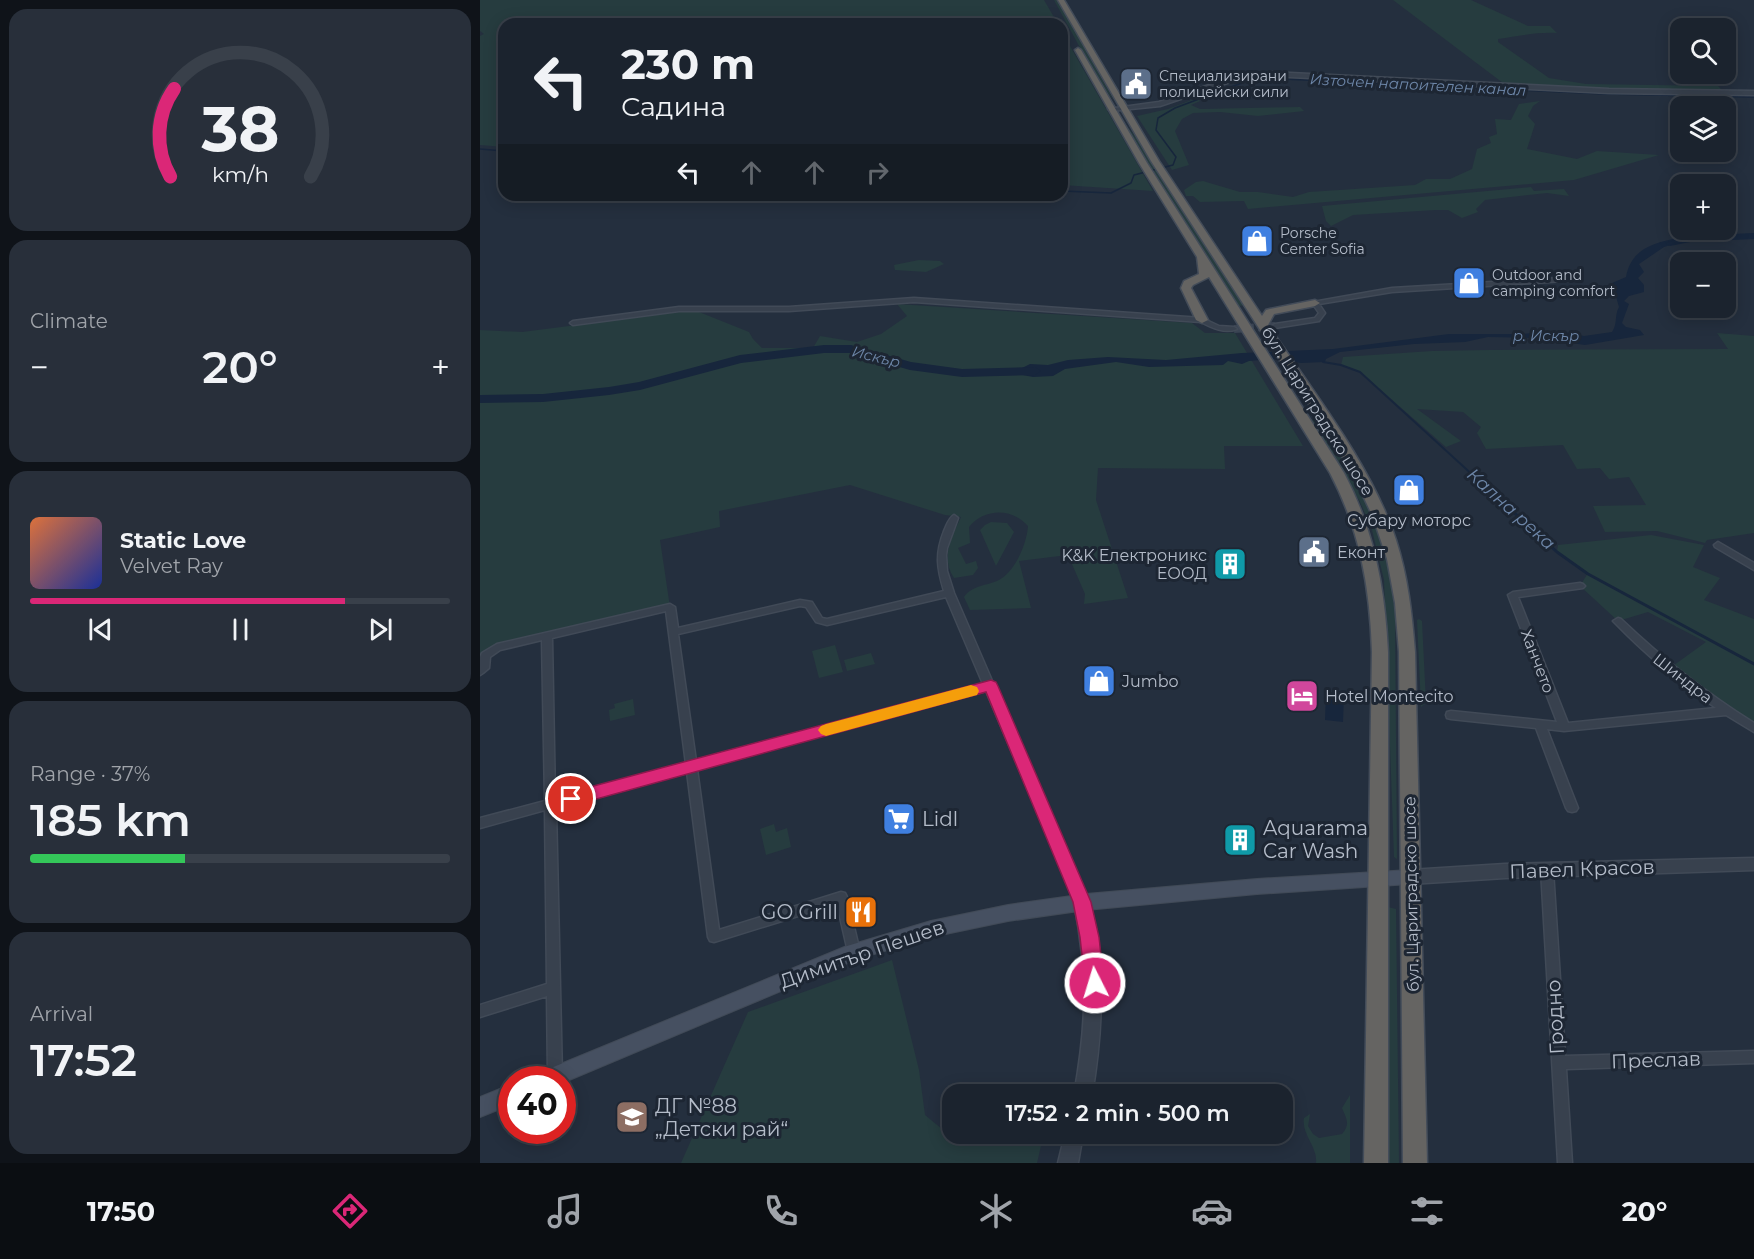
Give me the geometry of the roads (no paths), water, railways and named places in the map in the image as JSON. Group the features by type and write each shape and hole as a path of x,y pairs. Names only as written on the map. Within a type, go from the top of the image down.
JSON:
{"highway":[{"path":"1051,0 1056,10"},
{"name":"бул. Цариградско шосе","path":"1061,0 1155,161 1246,299 1269,325 1271,339 1281,367 1344,485 1360,520 1374,566 1380,652 1376,1163"},
{"name":"бул. Цариградско шосе","path":"1072,39 1143,163 1254,340 1281,367 1359,472 1383,519 1393,548 1405,622 1415,1163"},
{"path":"1200,254 1206,274 1191,282 1186,288 1202,321"},
{"path":"1197,280 1211,284 1228,299"},
{"path":"1246,299 1261,306 1280,309"},
{"path":"1269,325 1267,314 1280,309 1315,303"}],"main road":[{"name":"Димитър Пешев","path":"576,1067 854,952 963,920 1082,902 1263,885 1410,877"},
{"path":"480,1107 498,1100"}],"street":[{"path":"1111,109 1160,104 1235,78 1270,74 1609,91 1754,93"},
{"path":"1269,325 1317,320 1322,313 1315,303 1392,290 1579,279"},
{"path":"573,323 679,309 789,309 915,300 1202,321 1218,328 1234,329"},
{"path":"954,518 941,551 940,564 949,593 991,686 1082,902 1093,959 1095,1005 1092,1047 1085,1084"},
{"path":"1718,545 1754,567"},
{"name":"Ханчето","path":"1564,727 1513,595 1580,585"},
{"path":"674,632 800,603 809,604 822,621 833,621 949,593"},
{"path":"480,671 484,668 485,655 496,647 670,607 714,937 841,897 854,952"},
{"name":"Шиндра","path":"1618,621 1670,668 1726,711 1754,728"},
{"path":"547,635 554,987 551,1066"},
{"path":"480,824 991,686"},
{"path":"1451,715 1564,727 1726,711"},
{"path":"1540,724 1572,808"},
{"name":"Павел Красов","path":"1410,877 1547,870 1754,864"},
{"name":"Гродно","path":"1547,870 1565,1163"},
{"path":"480,1011 554,987"},
{"name":"Преслав","path":"1558,1063 1754,1057"},
{"path":"1068,1163 1072,1144"}],"water":[{"path":"1687,240 1664,247 1639,264 1644,272 1638,278 1644,285 1644,292 1629,296 1624,301 1629,304 1622,323 1626,327 1640,330 1644,335 1585,345 1565,342 1547,334 1533,338 1488,337 1465,342 1414,344 1340,352 1326,359 1325,362 1301,363 1272,359 1249,361 1242,364 1228,361 1223,365 1149,367 1116,362 1065,369 1053,376 1033,377 1012,373 1030,364 1048,365 1068,360 1108,357 1166,360 1242,353 1333,349 1449,334 1522,334 1560,331 1584,336 1612,332 1619,307 1612,283 1626,277 1629,267 1638,254 1660,242"},
{"path":"1326,693 1344,695 1343,722 1325,720"}],"waterway":[{"name":"Източен напоителен канал","path":"1068,191 1111,193 1131,183 1134,175 1173,165 1176,157 1156,130 1158,118 1175,108 1247,81 1283,79 1605,94 1754,97"},
{"name":"Източен напоителен канал","path":"480,149 498,150"},
{"name":"р. Искър","path":"1670,243 1690,239 1754,236"},
{"name":"Искър","path":"480,399 543,398 609,391 640,386 740,359 824,349 851,349 910,366 962,373 1035,371"},
{"name":"Кална река","path":"1323,362 1341,365 1360,372 1511,510"},
{"name":"Кална река","path":"1509,508 1557,552 1588,574 1754,664"}],"tunnel":[{"path":"1234,329 1275,326"}],"place":[{"name":"Специализирани полицейски сили","path":"1136,84"},
{"name":"Porsche Center Sofia","path":"1257,241"},
{"name":"Outdoor and camping comfort","path":"1469,283"},
{"name":"Субару моторс","path":"1409,490"},
{"name":"Еконт","path":"1314,552"},
{"name":"K&K Електроникс ЕООД","path":"1230,564"},
{"name":"Jumbo","path":"1099,681"},
{"name":"Hotel Montecito","path":"1302,696"},
{"name":"Lidl","path":"899,819"},
{"name":"Aquarama Car Wash","path":"1240,840"},
{"name":"GO Grill","path":"861,912"},
{"name":"ДГ №88 „Детски рай“","path":"632,1117"}]}
